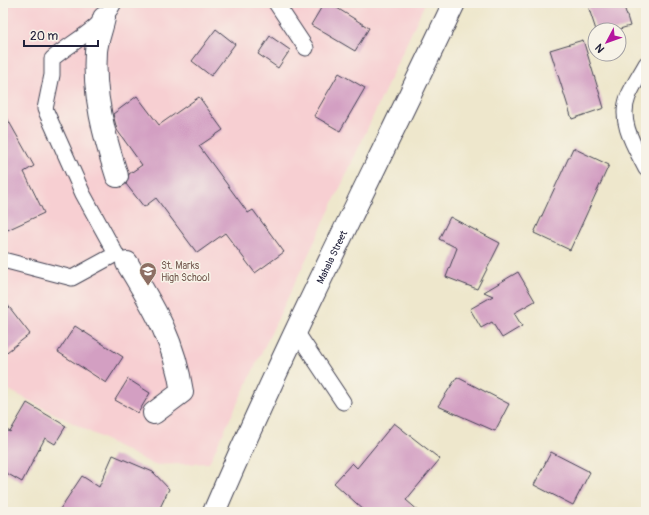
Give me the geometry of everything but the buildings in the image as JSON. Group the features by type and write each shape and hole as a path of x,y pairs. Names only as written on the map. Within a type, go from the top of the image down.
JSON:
{"street":[{"name":"Mahala Street","path":"214,512 295,330 454,3"},
{"path":"109,10 96,50 97,94 106,141 117,176"},
{"path":"127,263 165,328 178,367 182,392 154,413"}],"lane":[{"path":"276,3 306,48"},
{"path":"3,260 72,278 116,254 82,194 45,109 52,76 52,59 87,34 109,10"},
{"path":"646,64 628,97 625,113 628,135 646,169"},
{"path":"295,330 343,402"}],"shaded area":[{"name":"St. Marks High School","path":"3,3 425,3 342,184 209,463 154,465 3,387"}],"place":[{"name":"St. Marks High School","path":"148,286"}]}
